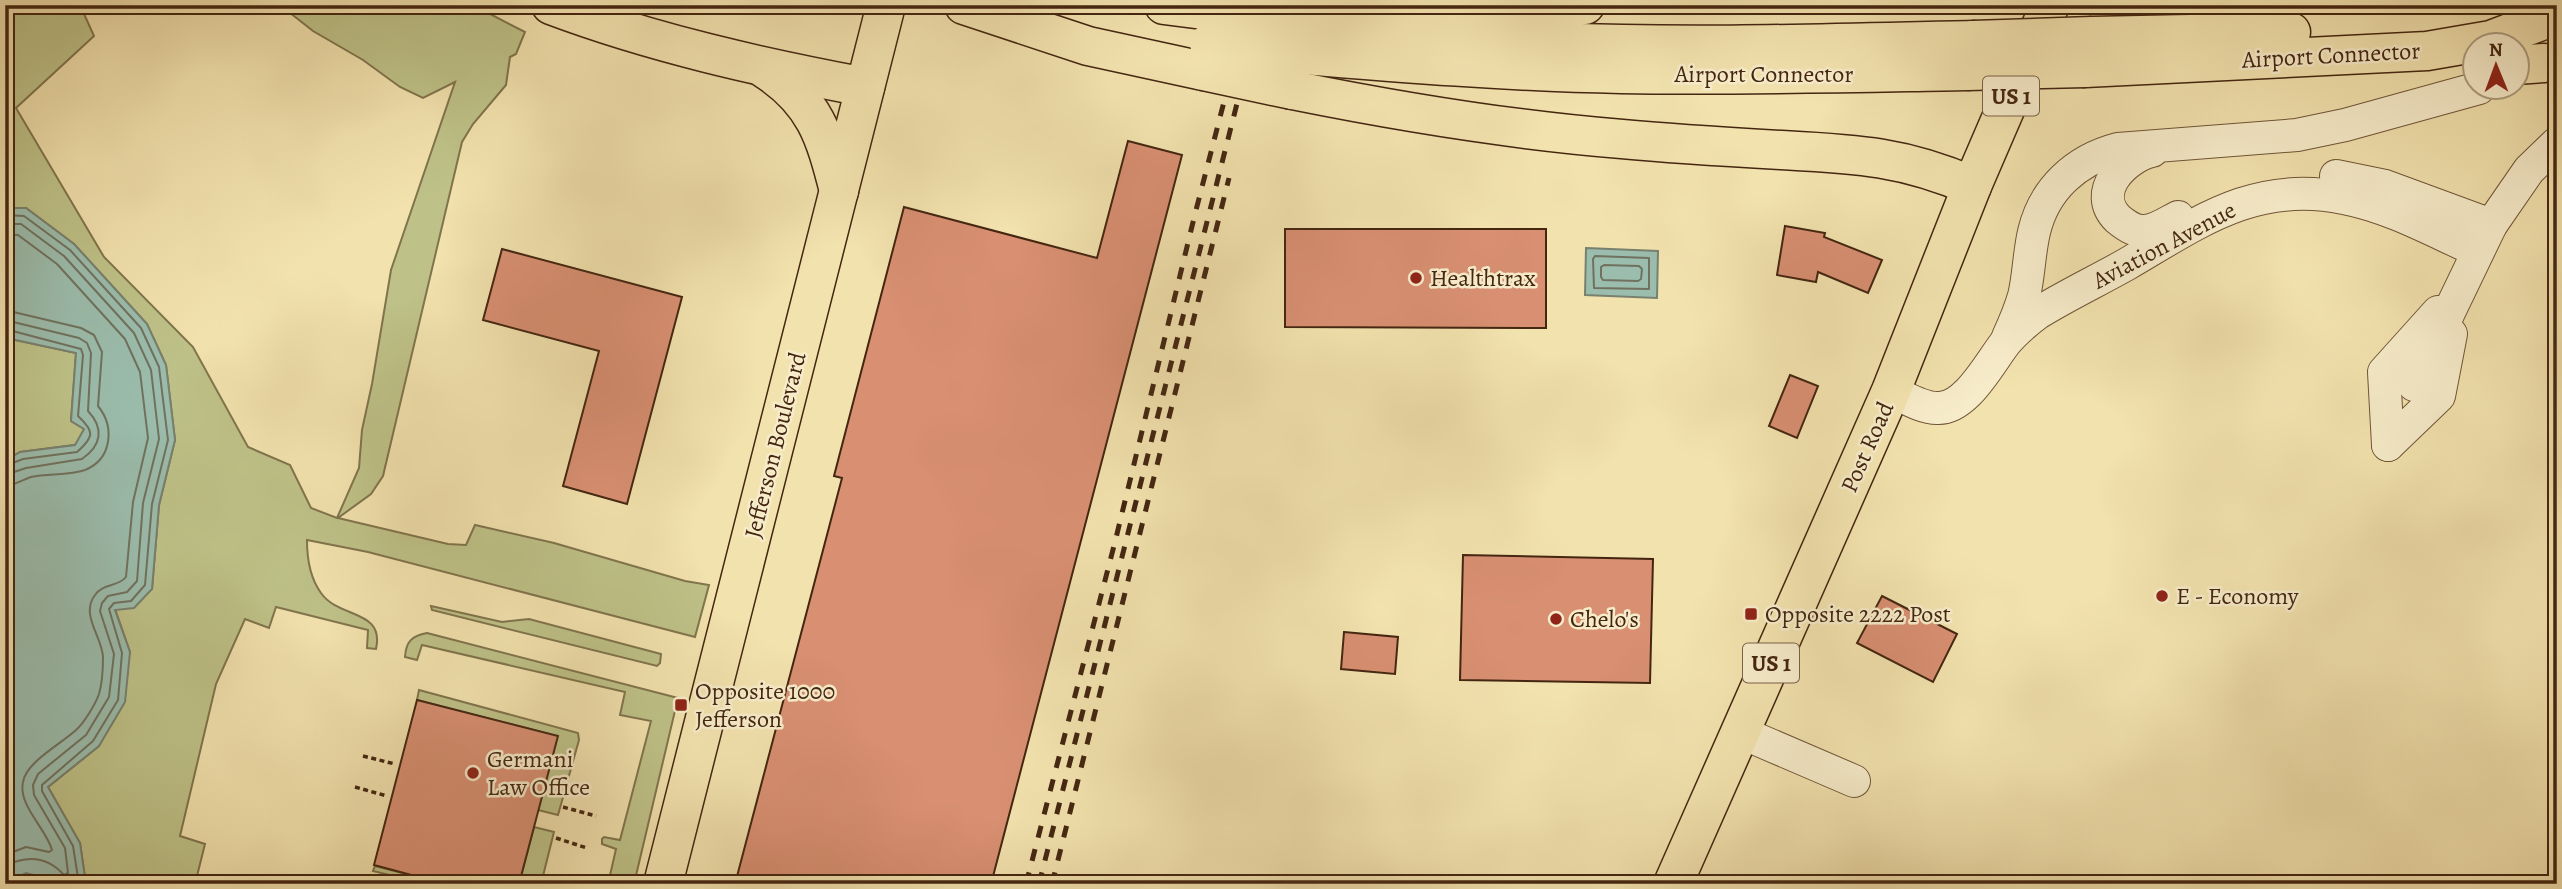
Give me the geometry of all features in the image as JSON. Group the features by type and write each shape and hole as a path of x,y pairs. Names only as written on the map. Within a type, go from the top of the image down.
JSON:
{"main road":[{"path":"551,5 613,27 760,66 865,87"},
{"name":"Jefferson Boulevard","path":"663,884 886,5"},
{"path":"964,5 1088,46 1210,42 1296,56 1442,117 1621,139 1876,156 1919,165 1972,186"},
{"name":"Airport Connector","path":"970,5 1116,31 1296,56 1476,38 1632,44 1785,44 1970,55 2089,52 2405,29 2482,16 2518,5"},
{"name":"Airport Connector","path":"1164,5 1210,42"},
{"path":"1356,5 1465,9 1585,5"},
{"name":"Post Road","path":"1674,884 1891,391 1972,186 2050,5"},
{"name":"Airport Connector","path":"2089,52 2165,65 2438,49 2491,40 2557,15"},
{"path":"2165,65 2267,73 2460,72"},
{"path":"760,66 788,86 814,117 825,139 839,191"}],"street":[{"path":"2007,341 2024,295 2035,231 2043,206 2054,187 2075,168 2097,155 2118,149 2297,135 2345,125 2460,93"},
{"path":"2414,385 2485,238 2529,170 2557,143"},
{"name":"Aviation Avenue","path":"2173,146 2148,151 2127,161 2114,175 2108,195 2112,214 2124,225 2142,232 2161,226 2215,196 2252,181 2286,174 2316,173 2385,186 2485,238"},
{"name":"Aviation Avenue","path":"1891,391 1939,409 1955,404 1971,390 2022,325 2056,302 2218,212 2252,200 2312,194 2344,198 2485,238"},
{"path":"2460,288 2426,391 2388,445 2384,372 2460,288"},
{"path":"1740,732 1854,781"}],"path":[{"path":"363,756 395,764"},
{"path":"355,787 387,796"},
{"path":"563,807 596,816"},
{"path":"556,838 587,848"}],"green space":[{"path":"5,5 80,5 94,36 16,108 104,257 193,347 248,447 290,465 311,508 337,518 359,468 362,430 391,270 455,82 423,98 400,87 363,60 313,31 280,5 481,5 490,14 525,32 516,54 510,57 506,85 473,124 462,142 383,476 371,494 338,518 448,544 466,545 475,525 554,543 685,581 709,585 695,637 368,552 307,540 310,568 317,587 329,601 374,627 377,636 376,649 367,648 368,630 276,607 269,628 245,619 216,684 180,836 205,844 195,884 86,884 80,843 48,787 99,746 130,652 115,609 152,589 159,505 175,440 166,365 147,324 74,244 26,208 5,208"},
{"path":"5,334 11,339 76,353 71,421 84,429 75,445 20,452 5,461"},
{"path":"431,606 502,622 529,619 661,654 660,663 657,666 432,610"},
{"path":"427,633 678,698 634,884 608,884 616,849 602,844 602,839 604,837 620,840 651,721 620,715 625,692 422,645 417,660 405,657 411,640"},
{"path":"419,690 578,733 579,740 558,815 538,810 557,736 417,700"},
{"path":"534,827 554,832 541,884 519,884"},
{"path":"375,866 445,884 427,884 373,871"}],"water":[{"path":"5,208 26,208 74,244 147,324 166,365 175,440 159,505 152,589 134,608 115,610 130,652 125,702 99,746 48,787 80,843 86,884 51,884 45,878 26,873 5,884 5,461 20,452 75,445 84,429 71,421 76,353 11,339 5,334"},
{"path":"1586,248 1658,251 1657,298 1585,295"}],"building":[{"path":"1128,141 1182,155 991,884 735,884 842,478 834,476 904,207 1097,258"},
{"path":"1785,226 1825,233 1824,237 1882,260 1868,293 1818,272 1816,282 1777,275"},
{"name":"Healthtrax","path":"1285,229 1546,229 1546,328 1285,327"},
{"path":"502,249 682,297 627,504 563,486 599,351 483,320"},
{"path":"1790,375 1818,386 1797,438 1769,426"},
{"name":"Chelo's","path":"1463,555 1653,559 1650,683 1460,680"},
{"path":"1882,596 1957,634 1933,682 1857,643"},
{"path":"1344,632 1398,637 1395,674 1341,669"},
{"name":"Germani Law Office","path":"417,700 558,736 519,884 445,884 374,865"}],"railway":[{"path":"1026,884 1115,542 1249,5"},
{"path":"1039,884 1262,5"},
{"path":"1264,39 1273,5"},
{"path":"1052,884 1229,178"}],"place":[{"name":"Healthtrax","path":"1416,278"},
{"name":"E - Economy","path":"2162,596"},
{"name":"Opposite 2222 Post","path":"1751,614"},
{"name":"Chelo's","path":"1556,619"},
{"name":"Opposite 1000 Jefferson","path":"681,705"},
{"name":"Germani Law Office","path":"473,773"}]}
